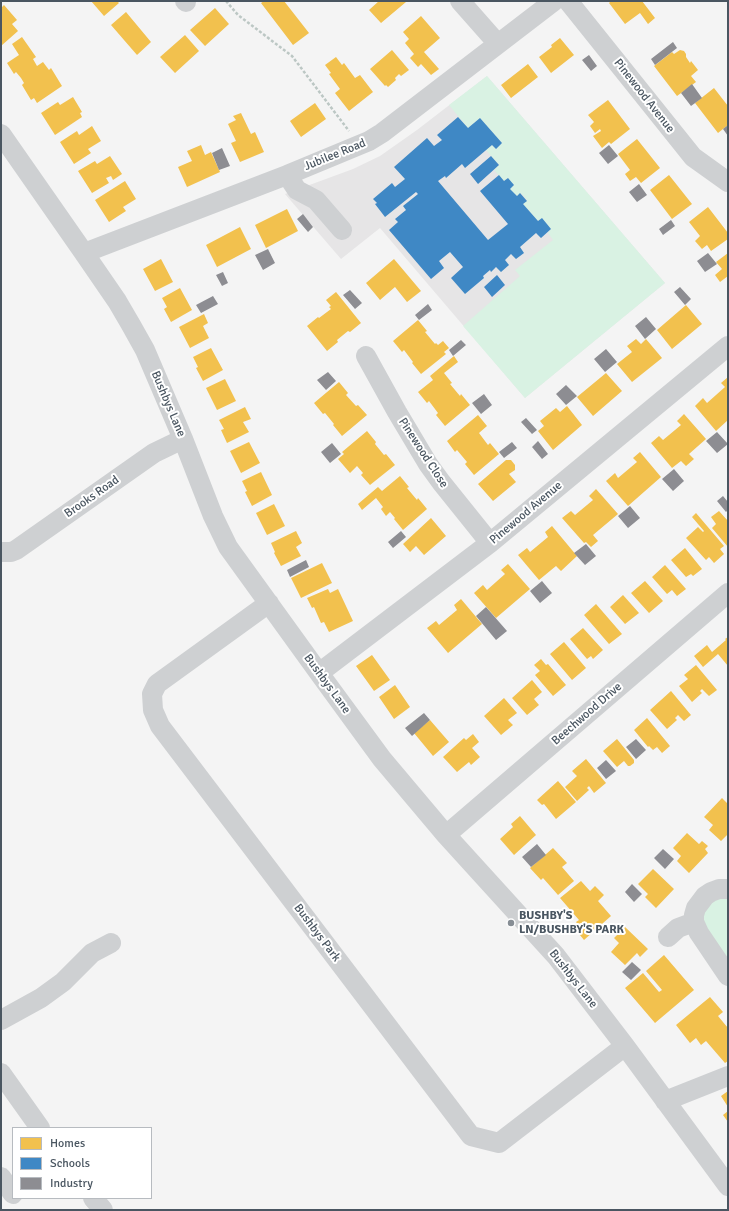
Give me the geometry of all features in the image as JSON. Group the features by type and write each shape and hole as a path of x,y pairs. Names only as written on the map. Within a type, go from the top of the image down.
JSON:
{"street":[{"path":"460,1 498,44"},
{"name":"Jubilee Road","path":"84,253 361,146 382,133 554,1"},
{"name":"Pinewood Avenue","path":"568,1 693,157 728,182"},
{"name":"Bushbys Lane","path":"1,134 117,301 145,350 183,439 213,516 228,547 382,759 446,834 556,956 625,1046 728,1186"},
{"path":"287,174 297,190 316,200 342,230"},
{"name":"Pinewood Avenue","path":"319,673 490,543 728,346"},
{"name":"Pinewood Close","path":"366,356 428,464 490,543"},
{"name":"Brooks Road","path":"2,553 16,550 154,453 183,439"},
{"name":"Beechwood Drive","path":"446,834 728,593"},
{"name":"Bushbys Park","path":"269,603 157,684 152,694 153,710 160,726 472,1136 499,1143 625,1046"},
{"path":"728,889 711,892 705,896 696,908 694,915 694,922 699,933 728,976"},
{"path":"668,937 678,928 694,922"},
{"path":"1,1020 41,998 63,982 92,953 111,942"},
{"path":"1,1073 39,1127"},
{"path":"666,1101 728,1076"},
{"path":"94,1199 103,1210"}],"path":[{"path":"226,1 238,15 292,56 361,146"}],"shaded area":[{"path":"487,76 665,283 525,398 380,228 341,259 285,194 353,169 380,156 417,130"}],"green space":[{"path":"487,76 665,283 525,398 463,326 520,276 515,270 553,240 548,233 551,229 542,218 538,221 523,204 527,200 521,193 517,196 510,189 514,185 508,178 504,181 494,170 499,165 486,150 492,145 496,149 502,143 480,118 468,128 449,105"},
{"path":"716,898 728,899 728,966 705,933 701,912"}],"building: Homes":[{"path":"91,1 117,1 119,3 104,16"},
{"path":"264,1 284,1 309,33 293,45 261,3"},
{"path":"379,1 406,2 381,23 369,10"},
{"path":"611,1 642,1 655,18 648,24 640,13 625,24 609,3"},
{"path":"4,5 17,20 12,24 18,31 1,46 1,8"},
{"path":"215,8 229,24 205,46 190,30"},
{"path":"126,12 151,42 137,55 111,25"},
{"path":"421,16 440,38 424,52 439,69 431,75 421,64 418,67 410,58 414,54 405,43 409,39 403,32"},
{"path":"185,35 199,51 175,73 160,57"},
{"path":"22,37 36,57 33,59 37,66 43,62 49,70 51,68 62,86 37,103 34,98 31,100 22,85 24,83 21,78 16,72 14,74 7,63 19,55 12,44"},
{"path":"560,38 574,55 551,73 539,57 552,47 551,45"},
{"path":"392,50 409,70 401,76 399,74 395,78 396,80 388,87 386,85 385,86 370,69"},
{"path":"680,50 684,51 690,63 691,61 698,70 691,76 696,82 677,96 654,66 672,52 674,54"},
{"path":"336,57 342,65 344,63 355,78 360,75 373,92 349,111 335,93 340,89 329,74 331,73 325,65"},
{"path":"528,64 538,77 511,98 501,85"},
{"path":"714,88 728,106 728,125 718,133 695,103"},
{"path":"73,97 82,112 80,113 82,117 55,135 41,113 58,102 60,105"},
{"path":"608,100 630,129 611,144 609,142 602,148 593,136 601,131 600,129 595,133 590,126 594,122 588,115"},
{"path":"315,103 326,119 301,137 290,121"},
{"path":"241,113 251,134 255,132 264,152 240,162 231,143 236,141 228,124 236,120 233,116"},
{"path":"92,126 101,141 88,149 91,153 74,164 60,142 77,131 79,135"},
{"path":"637,139 660,168 641,183 636,177 630,181 625,174 630,170 618,154"},
{"path":"201,145 205,155 211,152 220,172 187,187 178,167 192,161 187,151"},
{"path":"110,156 122,174 113,180 111,176 106,178 109,183 92,193 78,171 95,161 97,164"},
{"path":"669,175 692,204 672,219 650,190"},
{"path":"125,181 136,199 123,207 126,211 109,222 95,200"},
{"path":"708,207 728,233 728,239 711,251 707,245 702,249 695,241 700,236 689,222"},
{"path":"287,209 298,231 266,248 255,225"},
{"path":"240,227 251,249 217,267 206,245"},
{"path":"728,253 728,276 720,282 715,275 722,269 716,262"},
{"path":"161,259 173,282 155,291 143,269"},
{"path":"394,259 421,291 407,302 395,287 380,300 366,283"},
{"path":"180,288 192,310 171,322 164,309 167,307 162,298"},
{"path":"336,292 361,323 337,340 338,342 327,351 307,326 331,309 329,307 331,306 326,300"},
{"path":"686,305 702,324 672,349 657,330"},
{"path":"204,314 208,323 203,326 209,338 190,348 179,327"},
{"path":"418,320 427,331 425,332 435,344 436,343 438,345 443,341 449,348 444,352 446,354 421,374 404,350 402,352 393,341"},
{"path":"636,339 641,344 646,339 662,358 632,382 617,364 632,352 627,346"},
{"path":"211,348 223,370 203,381 196,368 198,367 193,357"},
{"path":"454,356 458,362 444,373 452,383 450,384 470,405 445,426 436,415 438,413 429,401 427,403 418,392 433,380 430,376"},
{"path":"606,373 622,391 593,416 577,397"},
{"path":"728,377 728,420 716,431 695,406 703,398 707,403 725,387 721,383"},
{"path":"225,379 236,401 217,410 206,388"},
{"path":"339,382 348,393 346,395 367,415 342,436 325,413 323,414 314,403"},
{"path":"567,406 582,425 553,450 538,431 544,426 540,421 556,408 560,412"},
{"path":"245,407 251,419 243,422 249,432 227,443 221,430 224,429 219,420"},
{"path":"684,414 706,439 689,454 694,459 686,466 681,461 672,468 651,443 659,436 663,440 681,425 677,421"},
{"path":"478,415 487,426 479,433 488,445 490,443 499,454 474,475 465,464 467,462 457,450 455,452 447,441"},
{"path":"367,431 384,455 386,454 395,465 370,485 361,475 363,473 357,466 350,473 338,459 344,454 342,452"},
{"path":"249,442 260,463 241,473 230,451"},
{"path":"640,452 661,477 628,506 606,481 615,473 618,478 637,462 633,458"},
{"path":"506,460 511,460 515,465 515,470 509,474 516,482 493,501 478,484"},
{"path":"261,472 272,495 252,506 245,492 247,491 242,481"},
{"path":"400,476 409,487 407,488 427,509 403,530 390,512 386,516 381,509 383,507 376,498 362,510 358,504 378,487 382,491"},
{"path":"596,489 618,514 593,535 598,541 591,547 586,542 584,543 562,518 571,511 575,515 593,500 589,496"},
{"path":"274,504 285,526 267,535 256,513"},
{"path":"719,511 728,521 728,547 712,528 716,524 711,517"},
{"path":"696,513 724,546 720,549 724,554 714,563 709,557 706,560 686,538 698,527 703,532 704,531 692,517"},
{"path":"431,518 446,536 424,555 416,546 410,552 403,544"},
{"path":"552,526 577,556 561,571 556,566 539,580 518,555 527,548 530,552 548,537 545,532"},
{"path":"296,531 302,543 296,547 301,556 281,566 274,553 275,552 271,543"},
{"path":"685,548 702,569 693,576 691,574 686,577 671,560"},
{"path":"322,563 332,583 301,598 291,578"},
{"path":"508,564 530,589 496,618 474,593 483,585 487,590 505,574 501,570"},
{"path":"665,565 686,589 677,596 672,590 667,594 652,577"},
{"path":"645,581 663,601 649,613 631,593"},
{"path":"328,589 330,593 338,589 353,621 329,632 324,622 321,623 314,607 312,608 307,598"},
{"path":"623,595 639,613 625,624 610,607"},
{"path":"461,599 482,624 448,653 427,628 436,621 439,625 457,610 454,605"},
{"path":"596,604 622,634 609,644 584,615"},
{"path":"583,628 603,650 593,659 591,656 587,659 570,639"},
{"path":"728,637 728,666 718,654 703,667 694,656 707,645 712,652"},
{"path":"564,642 586,668 572,680 550,654"},
{"path":"372,655 390,680 374,691 356,666"},
{"path":"541,659 546,665 548,664 566,685 553,696 535,675 540,671 534,665"},
{"path":"696,665 717,690 709,696 702,689 700,691 702,693 692,702 679,686 688,679 684,675"},
{"path":"532,680 542,692 534,699 539,705 527,715 512,698"},
{"path":"395,685 410,707 394,719 379,697"},
{"path":"671,691 691,715 684,721 678,715 675,718 677,720 667,729 650,710"},
{"path":"504,698 517,713 508,720 513,725 501,735 484,716"},
{"path":"647,718 670,746 662,753 657,747 653,750 649,746 648,747 634,730"},
{"path":"430,720 449,742 433,756 414,733"},
{"path":"473,734 479,742 472,748 480,757 471,765 469,762 457,772 443,757 464,738 466,740"},
{"path":"617,739 634,760 634,763 630,766 628,766 624,761 617,767 603,751"},
{"path":"586,759 606,783 594,793 589,786 587,788 589,790 577,801 565,787 577,776 572,771"},
{"path":"558,781 576,802 556,819 544,804 542,805 537,800"},
{"path":"722,798 728,804 728,834 721,841 709,830 713,825 704,817"},
{"path":"520,816 536,835 514,855 500,839 513,827 511,824"},
{"path":"687,833 699,844 702,841 708,846 705,849 708,853 689,873 677,861 681,856 673,848"},
{"path":"553,848 567,863 562,867 574,881 558,895 543,878 541,880 530,868"},
{"path":"653,869 674,889 656,908 645,897 648,894 638,884"},
{"path":"581,881 590,891 595,886 604,895 598,901 611,916 584,940 575,929 579,926 576,922 579,920 560,898"},
{"path":"625,927 648,949 640,957 637,953 625,965 611,952 619,943 614,938"},
{"path":"664,955 694,990 655,1023 625,988 643,973 659,992 662,990 646,971"},
{"path":"710,997 723,1012 718,1016 728,1028 728,1061 725,1063 706,1041 701,1045 696,1038 690,1043 676,1025"},
{"path":"728,1091 728,1107 721,1096"},
{"path":"728,1111 728,1122 723,1115"}],"building: Schools":[{"path":"458,117 468,128 480,118 502,143 496,149 492,145 465,168 462,164 446,178 445,176 438,181 488,240 508,224 480,191 499,175 504,181 508,178 514,185 510,189 517,196 520,193 527,201 523,204 538,221 542,218 551,229 541,238 536,233 520,247 524,253 516,259 511,254 505,260 509,265 501,272 496,267 491,272 490,270 483,276 484,278 465,294 451,278 463,267 450,252 439,261 444,268 431,279 389,230 398,222 395,219 406,210 403,206 418,194 416,192 385,217 373,199 392,183 395,187 405,179 394,167 427,138 434,146 442,140 437,135"},
{"path":"491,156 499,165 478,184 470,174"},
{"path":"497,275 505,285 492,297 484,287"}],"building: Industry":[{"path":"673,42 677,48 655,65 651,59"},
{"path":"589,55 597,66 591,71 582,60"},
{"path":"692,84 702,98 691,106 681,93"},
{"path":"728,125 728,136 723,129"},
{"path":"609,145 618,156 608,164 599,153"},
{"path":"222,148 230,166 219,170 212,153"},
{"path":"639,184 647,195 637,202 629,192"},
{"path":"303,214 313,227 308,232 297,219"},
{"path":"671,220 675,226 663,235 659,229"},
{"path":"268,249 275,263 263,270 255,255"},
{"path":"708,253 717,264 705,272 697,261"},
{"path":"223,272 228,283 222,286 216,275"},
{"path":"680,287 691,299 685,305 674,292"},
{"path":"350,290 362,303 355,309 343,295"},
{"path":"213,296 218,304 201,313 196,305"},
{"path":"428,304 432,310 419,320 415,315"},
{"path":"646,317 656,329 645,339 635,326"},
{"path":"461,340 466,345 453,356 449,350"},
{"path":"606,349 617,362 605,372 594,359"},
{"path":"328,372 336,381 326,390 317,380"},
{"path":"566,385 577,396 566,405 556,394"},
{"path":"484,394 492,405 481,414 472,403"},
{"path":"526,418 537,430 532,434 521,422"},
{"path":"717,432 728,444 717,453 706,441"},
{"path":"538,441 548,454 542,459 532,447"},
{"path":"512,442 517,448 504,458 499,452"},
{"path":"332,443 341,454 330,463 321,452"},
{"path":"674,469 684,481 673,491 662,479"},
{"path":"723,496 728,502 728,510 726,512 717,501"},
{"path":"630,506 640,518 628,528 618,516"},
{"path":"401,531 406,537 393,548 388,542"},
{"path":"586,544 596,556 585,565 574,553"},
{"path":"306,560 309,567 290,577 287,570"},
{"path":"542,581 552,593 540,603 530,591"},
{"path":"486,607 507,631 496,640 476,616"},
{"path":"424,713 430,720 412,736 405,728"},
{"path":"636,739 646,750 636,759 626,747"},
{"path":"606,760 616,771 606,779 597,768"},
{"path":"537,844 546,855 531,867 522,857"},
{"path":"663,849 674,859 665,869 654,858"},
{"path":"632,884 642,894 634,902 625,892"},
{"path":"632,962 641,970 631,980 622,972"}],"place":[{"name":"BUSHBY'S LN/BUSHBY'S PARK","path":"511,923"}]}
